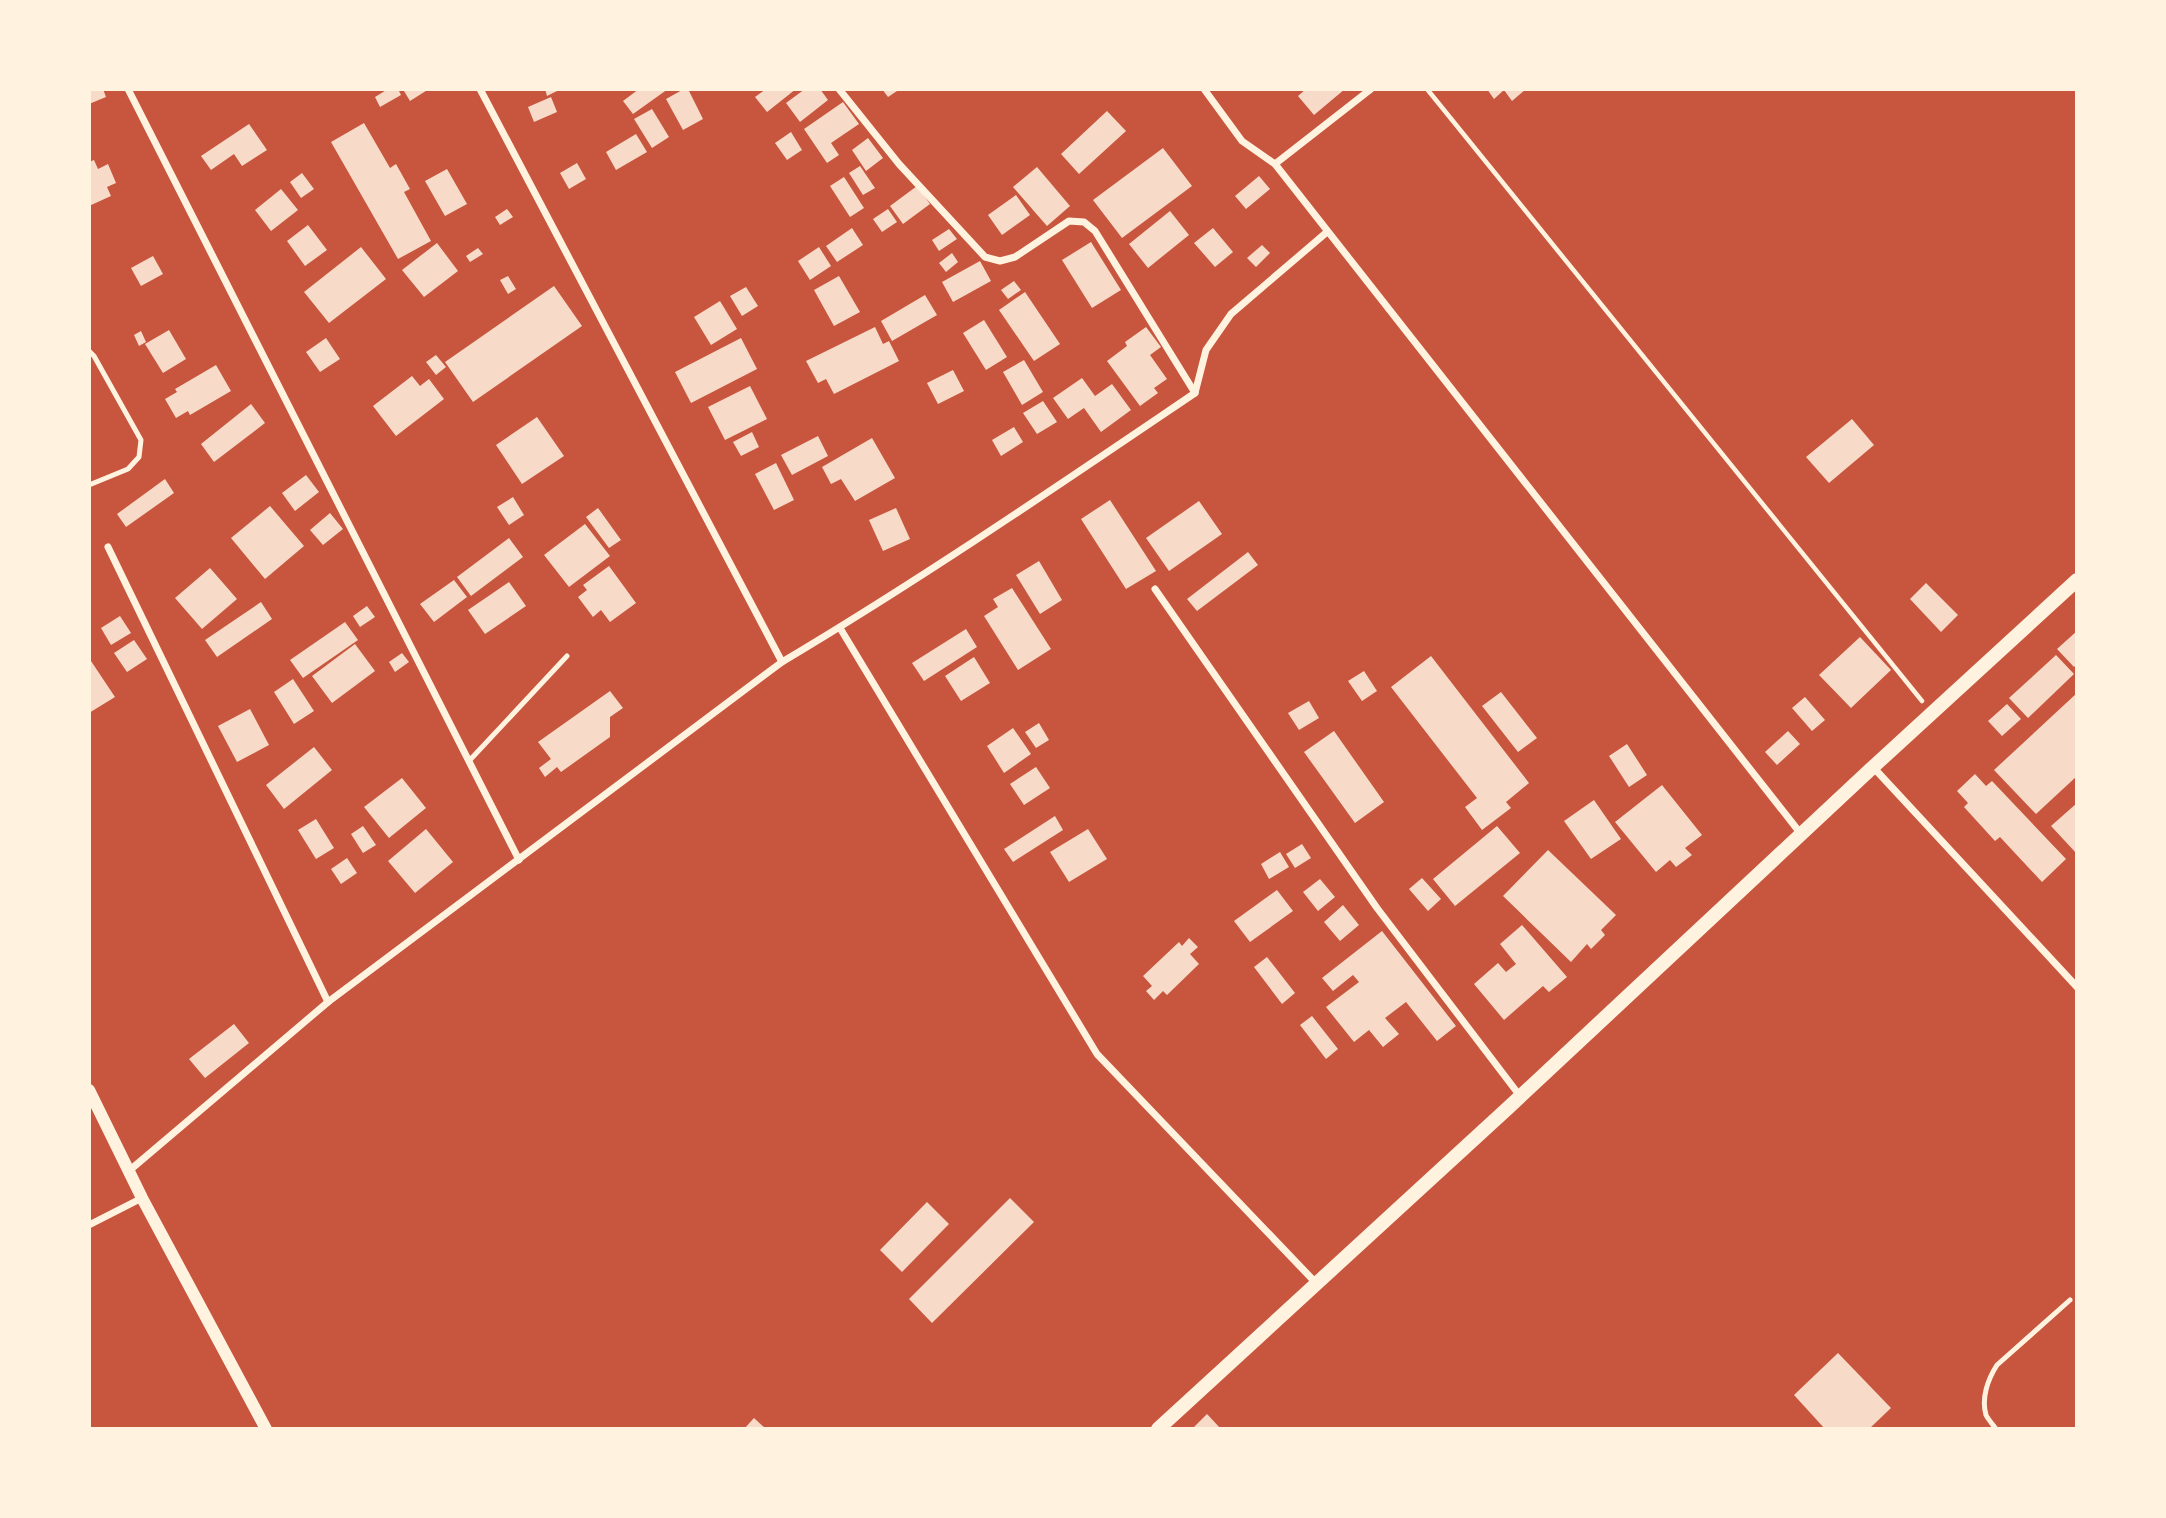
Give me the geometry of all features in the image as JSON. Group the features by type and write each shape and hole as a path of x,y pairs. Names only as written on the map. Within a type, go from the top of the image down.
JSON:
{"main road":[{"path":"1157,1429 2077,580"}],"street":[{"path":"128,89 519,860"},
{"path":"480,89 782,662"},
{"path":"839,89 899,164 985,257 1000,261 1015,257 1069,222 1084,222 1094,231 1195,393"},
{"path":"1204,89 1242,141 1275,164 1801,834"},
{"path":"1275,164 1371,89"},
{"path":"130,1170 328,1002 782,662 840,628 1195,393 1206,350 1231,314 1327,232"},
{"path":"108,547 328,1002"},
{"path":"1155,589 1377,908 1520,1096"},
{"path":"840,628 1097,1054 1316,1283"},
{"path":"1873,767 2077,988"},
{"path":"89,1090 142,1198 266,1429"},
{"path":"89,1225 142,1198"}],"lane":[{"path":"89,351 141,440 139,457 128,469 89,485"},
{"path":"469,761 568,656"},
{"path":"1996,1429 1986,1415 1985,1395 1989,1378 1997,1365 2070,1300"}],"path":[{"path":"1427,89 1931,713"}],"building":[{"path":"89,89 103,89 106,97 89,104"},
{"path":"388,89 398,89 401,95 380,107 375,97"},
{"path":"429,89 410,101 404,91"},
{"path":"545,89 561,89 547,96"},
{"path":"639,89 668,89 633,114 623,101"},
{"path":"688,89 703,119 683,130 666,99"},
{"path":"766,89 796,89 767,112 755,97"},
{"path":"805,89 820,89 828,100 800,122 786,103"},
{"path":"882,89 900,89 888,97"},
{"path":"1306,89 1345,89 1314,115 1298,96"},
{"path":"1487,89 1526,89 1512,101 1504,90 1494,99"},
{"path":"551,97 557,112 534,122 528,107"},
{"path":"843,102 859,124 831,143 839,155 827,163 804,129"},
{"path":"652,109 669,137 652,148 634,119"},
{"path":"1107,111 1126,131 1079,174 1061,154"},
{"path":"364,123 390,168 396,164 410,189 404,192 431,241 398,259 331,142"},
{"path":"249,124 267,150 242,166 234,154 211,170 201,156"},
{"path":"791,132 802,150 787,160 775,143"},
{"path":"636,134 647,152 616,170 606,152"},
{"path":"868,138 883,158 866,171 852,150"},
{"path":"1163,148 1192,186 1122,238 1093,200"},
{"path":"94,160 98,169 108,164 116,183 107,187 111,196 89,206 89,162"},
{"path":"577,163 586,179 569,189 560,173"},
{"path":"860,166 875,188 863,195 849,173"},
{"path":"1037,167 1070,206 1047,226 1013,187"},
{"path":"447,169 467,204 445,216 425,181"},
{"path":"302,173 314,189 301,198 290,182"},
{"path":"1259,176 1270,189 1246,209 1235,196"},
{"path":"844,177 864,208 850,217 830,186"},
{"path":"917,186 930,204 903,224 890,206"},
{"path":"281,189 298,210 271,231 255,210"},
{"path":"1016,195 1030,215 1002,235 988,215"},
{"path":"507,209 513,217 500,225 495,217"},
{"path":"888,209 897,222 882,232 873,219"},
{"path":"1170,211 1189,235 1148,268 1129,244"},
{"path":"308,225 327,250 305,266 287,241"},
{"path":"852,228 863,245 837,262 826,246"},
{"path":"1213,228 1233,252 1215,267 1194,243"},
{"path":"949,229 957,239 939,251 932,240"},
{"path":"1091,242 1121,290 1092,308 1062,260"},
{"path":"437,243 458,271 424,297 402,270"},
{"path":"1262,245 1270,253 1256,267 1247,258"},
{"path":"361,247 386,279 329,323 304,292"},
{"path":"819,247 831,266 810,280 798,261"},
{"path":"478,248 483,254 470,262 466,256"},
{"path":"952,253 958,262 946,272 939,263"},
{"path":"153,256 163,274 141,286 131,268"},
{"path":"980,261 991,281 953,302 942,282"},
{"path":"508,276 516,289 508,294 500,280"},
{"path":"839,276 860,312 834,326 814,290"},
{"path":"1014,281 1021,290 1008,299 1001,290"},
{"path":"554,286 582,326 473,402 445,362"},
{"path":"746,287 758,306 742,316 730,296"},
{"path":"1025,292 1060,344 1034,361 999,310"},
{"path":"925,295 937,315 892,341 881,321"},
{"path":"720,301 737,329 711,345 694,317"},
{"path":"984,320 1007,357 986,370 963,333"},
{"path":"875,327 883,344 889,341 899,361 834,394 826,379 818,383 806,361"},
{"path":"1146,327 1161,347 1150,355 1167,379 1154,388 1158,393 1140,406 1107,361 1127,346 1125,342"},
{"path":"169,330 186,359 163,373 145,344"},
{"path":"141,331 146,342 139,346 134,335"},
{"path":"326,338 340,359 320,372 306,352"},
{"path":"741,338 757,369 691,403 675,372"},
{"path":"436,355 446,367 436,375 426,362"},
{"path":"1024,360 1043,392 1022,405 1003,372"},
{"path":"216,365 231,391 190,415 188,411 176,418 165,399 177,392 175,389"},
{"path":"953,370 964,391 938,404 927,383"},
{"path":"412,376 420,386 429,379 444,399 396,436 373,406"},
{"path":"1082,378 1095,396 1112,384 1131,410 1101,432 1084,408 1068,419 1053,398"},
{"path":"750,386 767,419 725,440 708,407"},
{"path":"1043,401 1057,422 1037,434 1023,413"},
{"path":"251,404 265,423 214,462 201,444"},
{"path":"537,417 564,456 522,484 496,445"},
{"path":"1852,419 1874,445 1829,483 1806,457"},
{"path":"1014,427 1023,442 1001,456 992,440"},
{"path":"752,432 759,447 741,456 733,442"},
{"path":"818,436 828,456 792,475 781,455"},
{"path":"872,438 895,478 855,501 841,479 831,484 822,467"},
{"path":"776,463 794,500 774,510 755,474"},
{"path":"306,475 319,492 295,511 282,493"},
{"path":"165,479 174,493 126,527 117,514"},
{"path":"513,497 524,515 509,525 497,507"},
{"path":"1110,500 1156,571 1126,589 1081,519"},
{"path":"1199,501 1222,534 1169,571 1146,538"},
{"path":"270,506 304,546 265,579 231,538"},
{"path":"598,508 621,540 609,548 586,517"},
{"path":"896,508 910,539 883,551 869,520"},
{"path":"330,513 343,529 323,545 310,530"},
{"path":"585,524 610,556 569,587 544,555"},
{"path":"509,538 523,557 471,596 457,577"},
{"path":"1248,552 1258,565 1197,611 1187,599"},
{"path":"1039,561 1062,600 1040,614 1016,575"},
{"path":"609,566 636,603 610,622 601,610 593,617 578,597 587,590 583,585"},
{"path":"210,568 237,599 202,629 175,598"},
{"path":"454,580 467,597 434,622 420,604"},
{"path":"509,582 526,606 485,634 468,610"},
{"path":"1926,583 1958,615 1941,632 1910,599"},
{"path":"1012,588 1051,649 1018,670 984,616 998,607 993,599"},
{"path":"261,602 272,619 217,657 205,640"},
{"path":"367,606 375,617 360,627 353,616"},
{"path":"120,616 131,633 111,645 101,628"},
{"path":"345,622 358,640 303,678 290,660"},
{"path":"966,629 977,647 924,681 912,663"},
{"path":"2077,631 2077,664 2074,667 2057,649"},
{"path":"1860,637 1891,670 1851,708 1819,675"},
{"path":"134,640 147,659 127,672 114,653"},
{"path":"355,644 375,671 332,703 312,676"},
{"path":"402,653 409,662 395,672 389,662"},
{"path":"2056,655 2074,674 2028,718 2009,698"},
{"path":"1431,656 1529,783 1506,802 1511,808 1482,830 1465,807 1477,798 1391,687"},
{"path":"974,657 990,683 961,701 945,676"},
{"path":"89,658 115,697 89,713"},
{"path":"1364,671 1377,691 1362,701 1348,681"},
{"path":"293,679 314,711 294,724 274,692"},
{"path":"610,691 623,708 610,717 610,737 561,772 557,767 545,777 539,768 551,759 538,742"},
{"path":"1501,692 1537,738 1518,752 1482,706"},
{"path":"2077,693 2077,776 2036,814 1994,770"},
{"path":"1805,697 1825,720 1812,731 1792,708"},
{"path":"1309,701 1319,718 1299,730 1288,713"},
{"path":"2007,704 2021,719 2002,736 1988,721"},
{"path":"250,709 269,745 237,762 218,726"},
{"path":"1039,723 1049,740 1036,748 1025,732"},
{"path":"1013,728 1031,754 1004,773 987,746"},
{"path":"1334,731 1384,802 1355,823 1304,752"},
{"path":"1788,731 1800,744 1777,765 1765,752"},
{"path":"1627,744 1647,775 1629,787 1609,756"},
{"path":"314,747 332,770 284,809 266,785"},
{"path":"1036,767 1050,788 1024,805 1010,784"},
{"path":"1975,774 1986,786 1992,781 2066,859 2042,882 2000,837 1995,841 1964,807 1968,803 1957,791"},
{"path":"402,778 426,808 389,838 364,807"},
{"path":"1662,785 1702,835 1685,848 1692,855 1676,867 1670,860 1656,872 1615,822"},
{"path":"1594,800 1621,839 1591,859 1564,821"},
{"path":"2077,803 2077,854 2051,826"},
{"path":"1055,816 1063,830 1013,862 1004,849"},
{"path":"316,819 334,848 316,859 298,830"},
{"path":"363,826 376,845 363,853 351,834"},
{"path":"1497,826 1520,853 1455,906 1433,879"},
{"path":"426,829 453,862 415,893 388,861"},
{"path":"1088,829 1107,859 1069,882 1050,852"},
{"path":"1302,844 1311,858 1295,868 1286,854"},
{"path":"1548,850 1616,915 1601,930 1605,935 1591,949 1587,944 1571,962 1503,896"},
{"path":"1280,852 1289,867 1269,879 1261,864"},
{"path":"347,858 357,873 341,884 331,869"},
{"path":"1422,878 1441,899 1428,911 1409,889"},
{"path":"1320,879 1335,897 1318,911 1303,892"},
{"path":"1277,890 1293,911 1250,942 1234,921"},
{"path":"1343,905 1359,925 1340,941 1324,922"},
{"path":"1522,925 1567,977 1549,992 1543,986 1504,1020 1474,984 1498,963 1506,972 1516,964 1500,944"},
{"path":"1382,931 1456,1026 1437,1041 1406,1002 1385,1018 1399,1034 1383,1047 1369,1030 1354,1042 1326,1007 1359,982 1353,975 1333,991 1322,978"},
{"path":"1189,938 1198,947 1190,954 1199,964 1167,995 1163,991 1154,1000 1146,991 1152,986 1143,976 1179,942 1182,946"},
{"path":"1267,957 1295,993 1282,1004 1254,967"},
{"path":"1312,1016 1338,1049 1326,1059 1300,1025"},
{"path":"234,1024 249,1043 205,1078 189,1059"},
{"path":"1010,1198 1034,1222 932,1323 909,1299"},
{"path":"927,1202 949,1224 902,1272 880,1250"},
{"path":"1838,1353 1891,1408 1869,1429 1825,1429 1794,1395"},
{"path":"1207,1414 1221,1429 1192,1429"},
{"path":"754,1418 766,1429 744,1429"}]}
